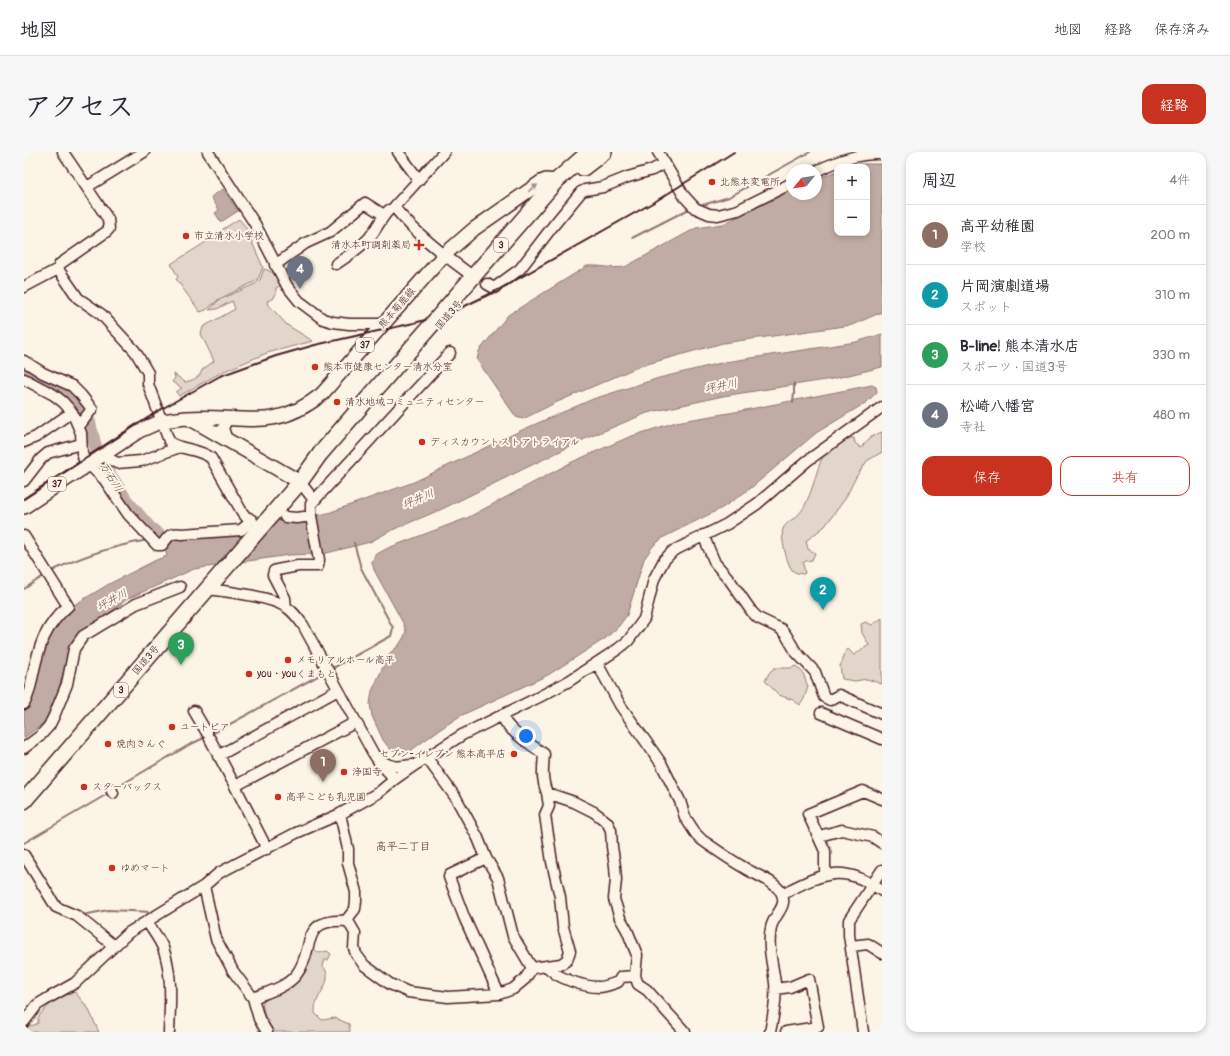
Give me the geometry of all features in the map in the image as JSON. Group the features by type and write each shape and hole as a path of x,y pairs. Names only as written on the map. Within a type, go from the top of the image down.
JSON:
{"highway":[{"name":"国道3号","path":"24,801 212,584 253,522 324,460 413,359 445,314 556,181 589,152"},
{"name":"国道3号","path":"445,314 555,195 577,173 604,152"}],"main road":[{"name":"熊本菊鹿線","path":"24,507 140,431 162,421 202,417 264,420 279,418 299,410 322,394 444,255 474,230 541,182 546,180 556,181"},
{"path":"187,418 300,482"}],"street":[{"path":"24,287 58,269 60,264 109,229 108,219 63,152"},
{"path":"87,187 144,152"},
{"path":"208,152 255,224 287,286 299,301 323,319 333,322 349,324 384,324"},
{"path":"398,152 419,180"},
{"path":"336,264 360,247 370,237 384,215 394,207 444,152"},
{"path":"658,152 684,196 692,206 718,215 738,210 786,186"},
{"path":"822,168 849,157 861,154 882,154"},
{"path":"487,284 494,288 520,268 581,192 604,187 628,177 652,170 665,163"},
{"path":"275,264 306,243 330,232 365,203 384,215"},
{"path":"394,207 413,227 444,255 467,272"},
{"path":"58,269 78,298 101,314 136,351 148,373 148,384 169,441 172,445 206,454 211,458 242,512 253,522"},
{"path":"286,606 285,598 273,575 274,571 298,566 318,566 319,560 311,504 450,353"},
{"path":"24,361 42,372 72,386 90,406 92,409 80,424"},
{"path":"24,379 54,395 72,412 80,424 82,453 104,479 123,508 157,545 162,545 170,535 174,533 182,534 241,530 253,522"},
{"path":"24,1022 37,1005 75,983 128,933 204,886 233,865 296,833 340,814 385,788 415,765 462,735 539,698 569,681 628,641 638,630 644,620 654,579 664,560 673,551 727,524 757,504 807,461 882,407"},
{"path":"24,442 36,437 72,412"},
{"path":"227,440 223,428 226,422 231,419"},
{"path":"24,481 41,459 48,453 81,444"},
{"path":"102,455 117,463 141,461 180,447"},
{"path":"300,482 314,500"},
{"path":"285,517 312,518"},
{"path":"703,535 714,563 729,579 752,612 758,618 781,629 786,635 796,652 815,672 824,696 830,700 839,695 882,714"},
{"path":"24,536 68,606 52,623 41,642 29,693 24,704"},
{"path":"212,584 254,597 270,600 286,606 296,615 303,625 373,753 385,780 385,788"},
{"path":"24,748 40,736 52,721 66,684 74,650 83,636 136,604 180,587"},
{"path":"597,663 620,705 661,763 680,801 686,817 696,834 702,840 737,864 776,886 782,894 783,907 774,920 771,928 770,944 775,989 773,1018 770,1032"},
{"path":"218,756 338,690"},
{"path":"194,711 267,849"},
{"path":"821,713 882,739"},
{"path":"340,814 348,849 348,863 356,892 355,909 348,918 348,922 355,933 354,948 356,954 362,962 390,984 408,992 448,997 499,994 513,989 525,979 532,968 561,964 567,960 570,951 563,927 560,897 552,862 545,815 549,806 542,777 544,754 513,732 506,724 502,715"},
{"path":"234,786 356,722"},
{"path":"373,753 390,766 398,767 415,765"},
{"path":"373,753 379,762 395,779"},
{"path":"427,758 456,798 478,838 486,858 498,878 512,936 532,968"},
{"path":"825,875 825,851 808,814 863,791 882,799"},
{"path":"547,793 574,802 594,812 607,822 611,830 612,847 616,866 614,899 620,918 628,930 637,955 635,976 638,984 647,990 685,1032"},
{"path":"818,836 842,830 874,837 882,843"},
{"path":"24,855 56,907 77,916 114,946"},
{"path":"486,858 450,874 449,877 464,917 499,994"},
{"path":"863,1032 851,946 849,920 882,870"},
{"path":"782,894 812,879 825,875 840,874 857,876 882,891"},
{"path":"204,886 216,939 233,971 253,998 259,1019 267,1032"},
{"path":"147,921 163,948 168,967 170,985 169,1032"},
{"path":"253,998 286,985 295,976 304,960 309,938 320,924 333,921 348,922"},
{"path":"851,946 868,944 882,953"},
{"path":"547,966 549,970 558,975 588,986 601,987 618,982 620,977 635,976"},
{"path":"775,989 790,987 809,979 818,1027 786,1032"}],"shaded area":[{"path":"239,219 245,226 263,267 258,279 219,299 206,310 200,312 176,279 178,277 171,264 217,235 223,229"},
{"path":"264,269 275,275 280,283 280,286 276,288 276,294 273,299 267,301 268,304 287,325 313,341 267,353 222,372 179,396 176,392 182,388 172,382 175,378 174,374 185,382 198,377 202,370 214,361 201,334 203,327 235,309 232,301 217,309 209,310 219,300 255,284 260,280"},
{"path":"882,432 882,452 867,461 856,477 845,499 825,526 806,541 808,549 815,553 812,560 803,563 805,573 796,573 792,570 788,562 784,550 782,533 784,527 798,515 805,506 824,455 832,448 849,438 854,438 855,443 861,448 870,438"},
{"path":"882,618 882,684 867,679 855,681 842,679 840,666 843,660 843,655 848,649 854,655 869,645 862,633 861,624 866,622 872,625"},
{"path":"796,666 803,673 808,687 804,699 800,705 793,700 779,695 765,681 769,673 774,668 790,668"},
{"path":"314,949 319,953 327,951 331,954 328,960 325,960 323,966 326,971 327,980 316,1004 315,1013 322,1020 335,1018 349,1024 350,1032 272,1032 266,1020 262,1004"},
{"path":"75,992 88,1008 99,1032 24,1032 28,1026 38,1023 38,1018 49,1005 59,998"}],"water":[{"path":"870,164 882,164 882,312 852,325 723,343 640,366 555,403 523,419 516,417 477,360 479,351 508,315 587,266 615,268 625,267 696,228 723,224 786,193 786,200 822,200 822,177 834,172 834,236 870,236"},
{"path":"223,189 238,211 221,222 215,213 219,210 211,197"},
{"name":"坪井川","path":"882,334 882,367 832,379 723,396 647,413 587,438 440,510 392,530 370,542 323,554 289,555 194,569 127,599 71,644 57,695 46,721 24,738 24,708 42,646 54,624 69,608 109,584 167,556 164,545 174,536 277,520 293,521 328,513 414,482 522,430 593,399 659,378 725,362 856,342"},
{"path":"872,385 876,387 877,392 867,402 816,433 751,488 722,508 664,537 653,546 644,559 627,615 619,626 606,638 548,675 460,716 409,752 400,754 394,752 383,740 372,716 370,704 372,691 389,654 399,645 406,631 374,570 372,562 375,555 388,548 467,518 572,462 629,437 676,422"}],"waterway":[{"path":"697,205 706,204 729,197 810,152"},
{"path":"632,238 691,208"},
{"name":"万石川","path":"24,368 53,385 78,405 89,421 98,456 126,500 150,528 175,547"},
{"path":"793,403 794,383"},
{"path":"50,572 98,552 148,540"},
{"path":"331,669 391,636 393,628 361,568 354,543"},
{"path":"24,589 45,575"},
{"path":"210,735 325,672"},
{"path":"114,789 189,745 206,737"},
{"path":"24,843 109,793"},
{"path":"24,848 26,852"},
{"path":"81,914 83,915 108,910 153,912"}],"railway":[{"path":"24,499 158,411 220,376 276,356 315,345 414,323 447,314 496,291 656,201 734,152"}],"place":[{"name":"北熊本変電所","path":"712,182"},
{"name":"市立清水小学校","path":"186,236"},
{"name":"清水本町調剤薬局","path":"419,245"},
{"name":"松崎八幡宮","path":"300,289"},
{"name":"熊本市健康センター清水分室","path":"315,367"},
{"name":"清水地域コミュニティセンター","path":"337,402"},
{"name":"ディスカウントストアトライアル","path":"422,442"},
{"name":"片岡演劇道場","path":"823,610"},
{"name":"メモリアルホール高平","path":"288,660"},
{"name":"B-line! 熊本清水店","path":"181,665"},
{"name":"you・youくまもと","path":"249,674"},
{"name":"ユートピア","path":"172,727"},
{"name":"焼肉きんぐ","path":"108,744"},
{"name":"セブン-イレブン 熊本高平店","path":"514,754"},
{"name":"浄国寺","path":"344,772"},
{"name":"高平幼稚園","path":"323,782"},
{"name":"スターバックス","path":"84,787"},
{"name":"高平こども乳児園","path":"278,797"},
{"name":"ゆめマート","path":"112,868"}],"district":[{"name":"高平二丁目","path":"403,846"}]}
